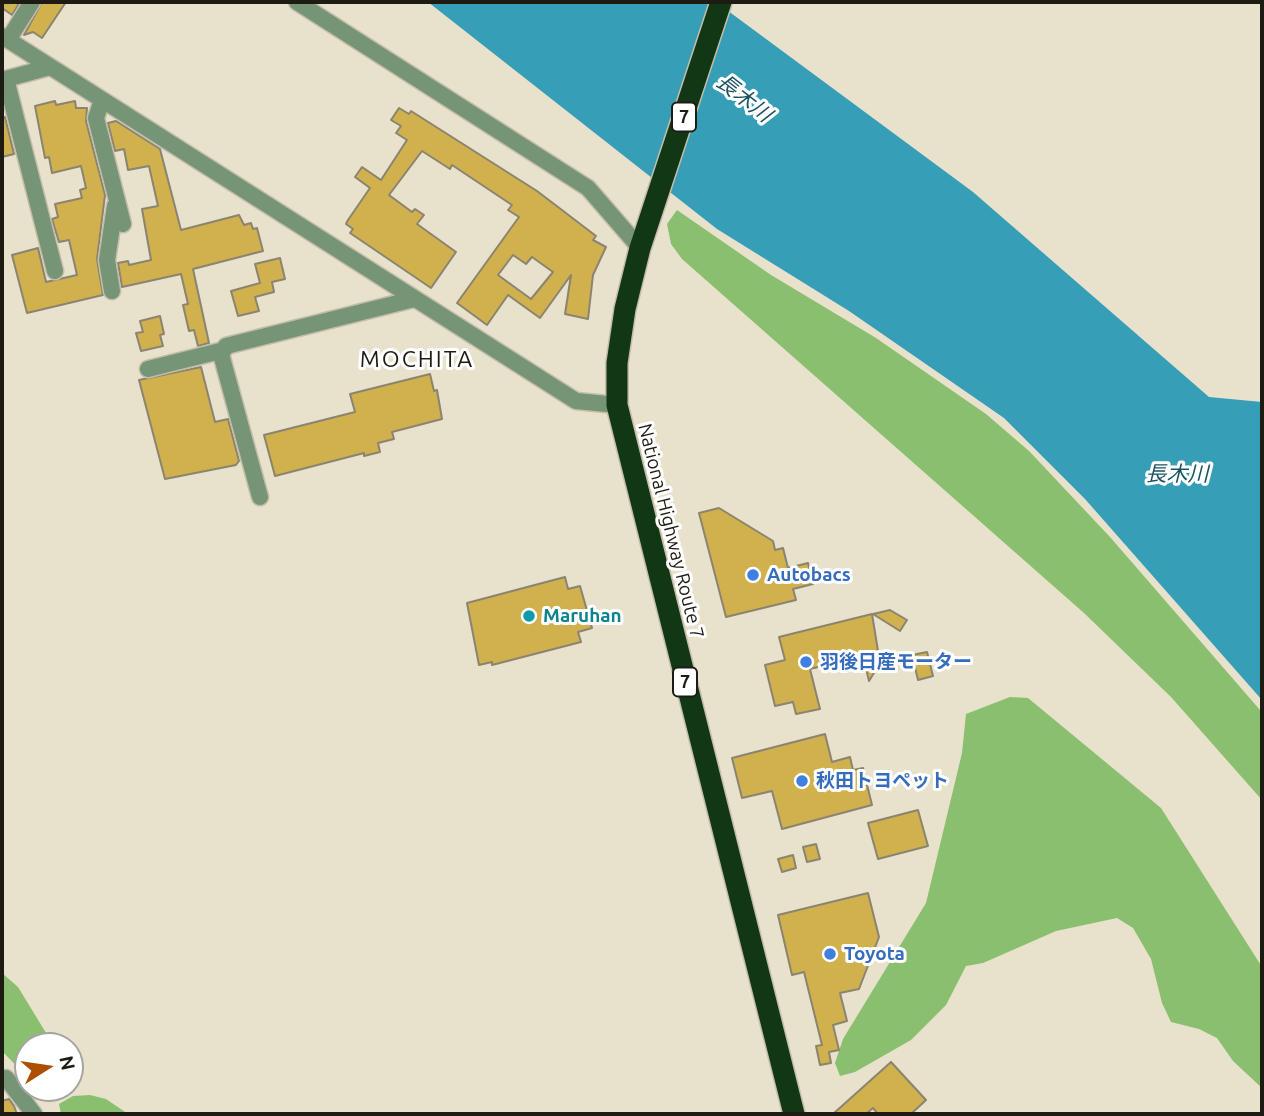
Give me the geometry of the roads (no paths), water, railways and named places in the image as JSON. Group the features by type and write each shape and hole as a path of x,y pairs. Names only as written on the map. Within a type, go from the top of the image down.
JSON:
{"highway":[{"name":"National Highway Route 7","path":"721,2 644,240 625,309 617,362 617,405 794,1114"}],"street":[{"path":"32,2 5,38 576,401 617,405"},
{"path":"298,2 588,188 644,240"},
{"path":"50,68 4,80 55,271"},
{"path":"102,100 96,118 123,223"},
{"path":"112,291 107,260 117,200"},
{"path":"260,497 221,354 226,346 414,299"},
{"path":"148,369 224,350"},
{"path":"6,1078 34,1114"}],"water":[{"name":"長木川","path":"428,2 716,2 973,192 1209,397 1262,402 1262,700 1085,499 1004,418 849,311 717,229"}],"place":[{"name":"Autobacs","path":"753,575"},
{"name":"Maruhan","path":"529,616"},
{"name":"羽後日産モーター","path":"806,662"},
{"name":"秋田トヨペット","path":"802,781"},
{"name":"Toyota","path":"830,954"}],"district":[{"name":"MOCHITA","path":"417,359"}]}
